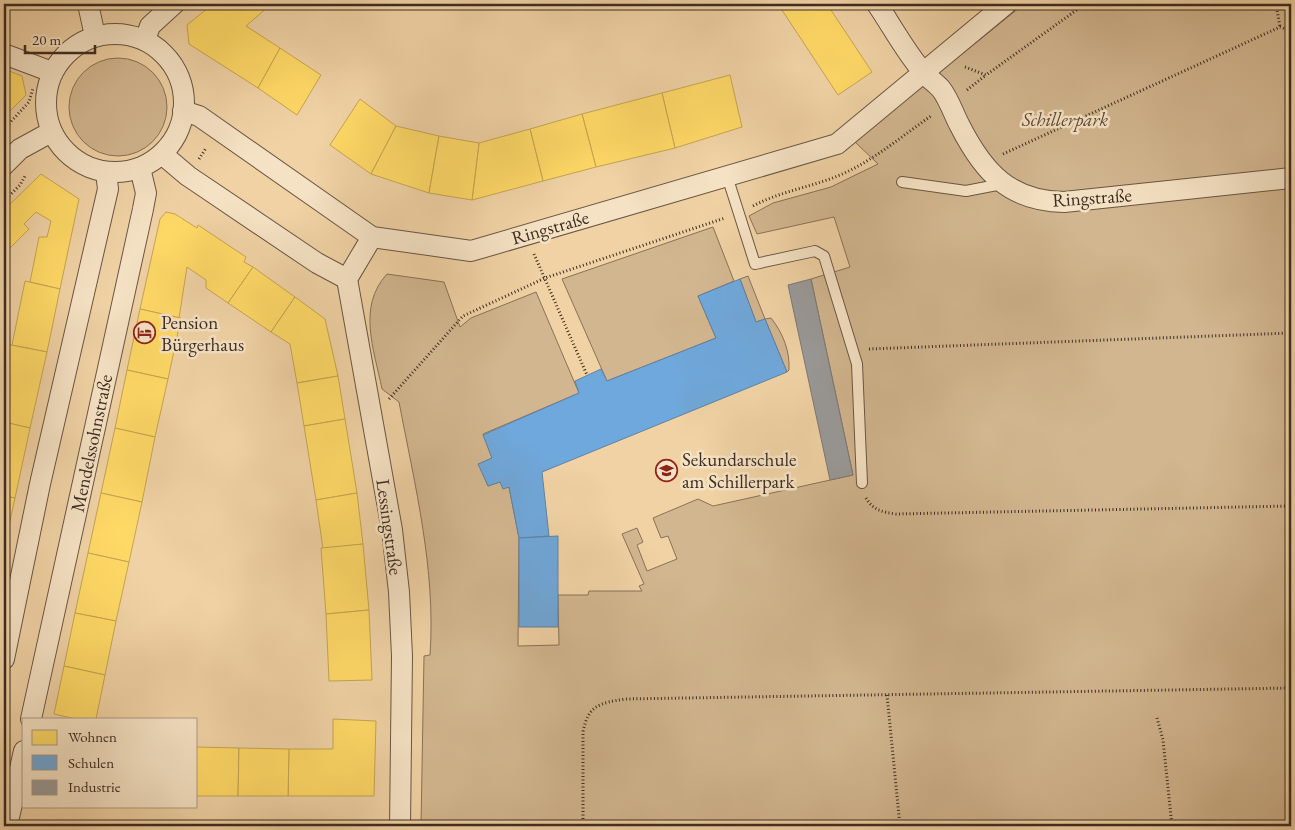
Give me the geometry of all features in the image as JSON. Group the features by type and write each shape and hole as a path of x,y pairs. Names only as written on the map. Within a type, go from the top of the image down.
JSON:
{"street":[{"path":"88,4 95,36"},
{"path":"145,40 150,26 174,4"},
{"path":"877,4 924,73"},
{"name":"Ringstraße","path":"184,111 199,116 372,237 471,251 837,144 1006,4"},
{"path":"121,33 145,40 163,52 176,70 183,90 184,111 174,139 162,154 140,168 129,171 106,172 95,170 73,159 57,142 51,132 45,102 44,69 70,50 95,36 121,33"},
{"path":"4,54 44,69"},
{"name":"Ringstraße","path":"924,73 941,89 982,164 1002,184 1020,194 1036,199 1064,202 1291,178"},
{"path":"4,165 20,149 51,132"},
{"path":"162,154 188,176 317,264 347,279 372,237"},
{"name":"Mendelssohnstraße","path":"31,718 143,209 146,193 140,168"},
{"name":"Mendelssohnstraße","path":"4,659 40,484 108,189 106,172"},
{"name":"Lessingstraße","path":"347,279 392,530 399,592 402,656 400,826"},
{"path":"7,826 22,760"},
{"path":"390,826 400,826"}],"lane":[{"path":"727,176 755,264 815,251 824,256 857,364 862,483"},
{"path":"902,182 966,191 1002,184"}],"path":[{"path":"371,414 396,394 463,316 545,278 738,214 772,196 841,175 949,104 1084,4"},
{"path":"1276,4 1280,27"},
{"path":"982,164 1280,27 1291,31"},
{"path":"957,64 986,75"},
{"path":"4,129 29,102 44,69"},
{"path":"188,176 218,129"},
{"path":"525,235 587,375"},
{"path":"854,350 1291,333"},
{"path":"862,483 864,496 870,506 881,512 896,514 1291,506"},
{"path":"583,826 583,732 586,718 593,708 606,702 635,699 1291,688"},
{"path":"887,696 900,826"},
{"path":"1157,718 1163,740 1172,826"}],"green space":[{"name":"Schillerpark","path":"1024,4 1291,4 1291,826 421,826 424,656 430,655 430,591 423,528 399,402 382,389 372,344 370,314 372,300 387,274 444,282 460,327 471,318 536,292 579,393 483,434 492,458 479,464 488,486 500,482 509,487 519,538 518,646 559,645 558,595 588,595 589,591 642,591 639,586 644,584 622,534 637,528 643,542 637,545 647,571 677,559 668,536 661,538 653,518 698,499 713,506 853,475 811,279 850,267 834,217 757,234 749,216 773,203 831,187 878,164 854,141"},
{"path":"118,58 137,62 153,72 163,88 167,107 163,126 153,142 137,152 118,156 99,152 83,142 73,126 69,107 73,88 83,72 99,62"},
{"path":"713,227 734,281 698,296 716,338 607,381 562,279"},
{"path":"748,276 765,319 756,322 740,279"},
{"path":"771,318 782,336 788,356 789,370 787,372 765,319"}],"building: Wohnen":[{"path":"213,4 267,4 269,6 246,26 280,48 258,88 189,44 187,25"},
{"path":"778,4 827,4 872,72 838,95"},
{"path":"280,48 321,75 297,115 258,88"},
{"path":"4,69 22,76 26,95 4,117"},
{"path":"730,75 742,127 675,148 662,93"},
{"path":"662,93 675,148 596,167 582,114"},
{"path":"360,99 396,126 371,174 330,145"},
{"path":"582,114 596,167 543,181 530,129"},
{"path":"396,126 439,136 429,193 371,174"},
{"path":"530,129 543,181 472,200 479,143"},
{"path":"439,136 479,143 472,200 429,193"},
{"path":"41,174 79,199 60,289 30,282 39,237 47,237 51,221 36,212 24,224 29,229 4,254 4,210"},
{"path":"166,212 175,214 197,228 198,225 246,257 244,262 253,267 228,303 206,288 206,280 187,267 179,318 140,309 160,219"},
{"path":"253,267 295,297 271,332 228,303"},
{"path":"25,281 60,289 47,352 12,345"},
{"path":"295,297 325,319 338,376 297,383 290,344 271,332"},
{"path":"140,309 181,318 168,379 127,370"},
{"path":"6,344 47,352 30,428 4,422"},
{"path":"127,370 168,379 155,437 115,428"},
{"path":"338,376 345,419 304,426 297,383"},
{"path":"345,419 357,493 316,500 304,426"},
{"path":"4,422 30,428 15,498 4,496"},
{"path":"115,428 155,437 142,502 101,493"},
{"path":"101,493 142,502 129,562 88,553"},
{"path":"357,493 363,544 323,549 316,500"},
{"path":"4,496 15,498 4,549"},
{"path":"363,544 369,610 326,614 321,548"},
{"path":"88,553 129,562 116,621 75,613"},
{"path":"369,610 372,680 329,681 326,614"},
{"path":"75,613 116,621 105,675 64,666"},
{"path":"64,666 105,675 96,718 72,718 54,714"},
{"path":"333,719 376,721 374,796 288,796 289,749 333,749"},
{"path":"198,747 239,748 238,796 198,796"},
{"path":"239,748 289,749 288,796 238,796"}],"building: Schulen":[{"name":"Sekundarschule am Schillerpark","path":"740,279 756,322 765,319 787,372 542,472 549,536 519,538 509,487 503,489 500,482 488,486 478,464 492,458 483,435 579,393 575,381 601,369 607,381 716,338 698,296"},
{"path":"558,536 558,627 519,627 519,538"}],"building: Industrie":[{"path":"811,279 853,475 830,480 788,285"}],"place":[{"name":"Pension Bürgerhaus","path":"145,333"},
{"name":"Sekundarschule am Schillerpark","path":"666,470"}]}
